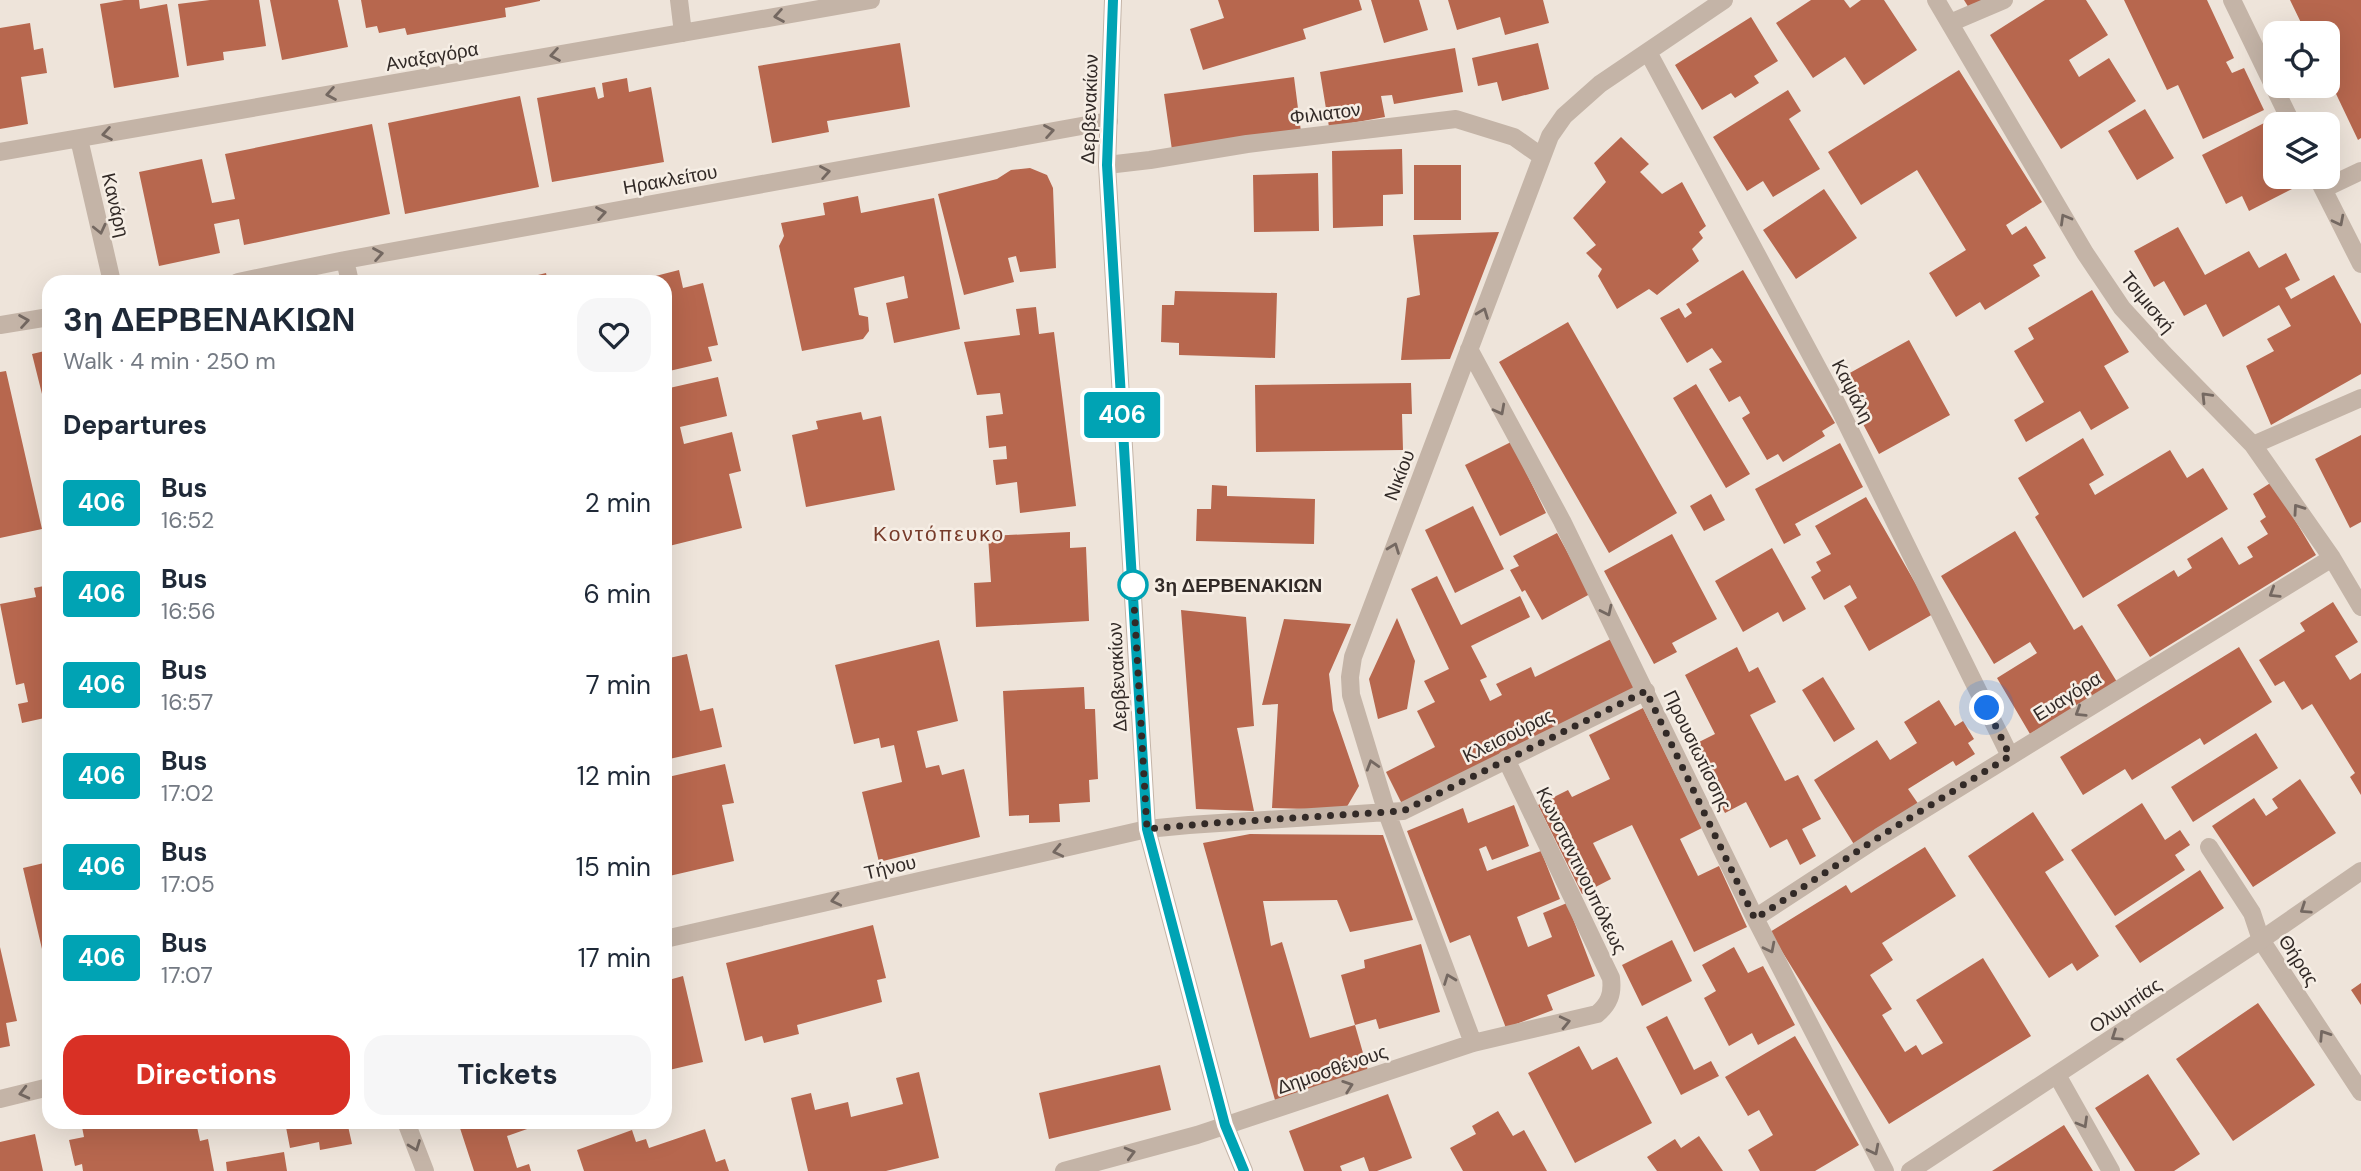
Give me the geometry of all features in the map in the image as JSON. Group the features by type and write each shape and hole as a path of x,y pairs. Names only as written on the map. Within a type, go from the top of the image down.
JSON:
{"street":[{"path":"679,0 682,33"},
{"name":"Αναξαγόρα","path":"0,152 871,0"},
{"name":"Δερβενακίων","path":"1113,0 1107,165 1147,829 1225,1125 1244,1171"},
{"name":"Νικίου","path":"1473,1043 1387,813 1351,695 1353,657 1550,136 1564,116 1600,84 1724,0"},
{"name":"Τσιμισκή","path":"1936,0 2085,253 2122,308 2253,446 2332,558 2361,607"},
{"path":"1950,23 2004,0"},
{"path":"2232,0 2286,112"},
{"name":"Καψάλη","path":"1648,52 1835,400 2010,756"},
{"name":"Φιλιατον","path":"1107,165 1247,144 1456,119 1514,137 1541,156"},
{"name":"Ηρακλείτου","path":"273,275 1109,121"},
{"name":"Κανάρη","path":"79,139 110,275"},
{"path":"2340,177 2361,171"},
{"path":"2323,189 2361,264"},
{"path":"345,260 348,275"},
{"path":"0,325 42,318"},
{"name":"Προυσιωτίσσης","path":"1469,349 1562,521 1755,919 1885,1171"},
{"path":"2253,446 2361,398"},
{"name":"Ευαγόρα","path":"1755,919 1879,837 2332,558"},
{"name":"Κλεισούρας","path":"1387,813 1403,811 1646,691"},
{"name":"Κωνσταντινουπόλεως","path":"1506,759 1611,978 1609,1001"},
{"path":"672,937 1147,829 1339,814 1387,813"},
{"name":"Θήρας","path":"2208,847 2252,913 2261,940 2361,1093"},
{"name":"Ολυμπίας","path":"1910,1171 2361,871"},
{"name":"Δημοσθένους","path":"1065,1171 1197,1135 1473,1043 1597,1014 1609,1001"},
{"path":"2057,1075 2111,1171"},
{"path":"0,1099 42,1089"},
{"path":"409,1129 425,1171"}],"building":[{"path":"139,0 140,9 167,4 179,77 114,88 100,4"},
{"path":"210,0 259,0 266,46 223,52 224,60 187,66 178,4"},
{"path":"270,0 338,0 348,47 282,60"},
{"path":"361,0 540,1 505,8 506,17 407,35 405,28 379,33 377,26 366,28"},
{"path":"1218,0 1359,0 1362,10 1303,29 1306,39 1203,70 1190,29 1224,18"},
{"path":"1371,0 1419,0 1428,30 1384,43"},
{"path":"1448,0 1543,0 1549,23 1505,35 1500,17 1457,30"},
{"path":"1811,0 1844,0 1850,8 1861,0 1884,0 1917,50 1864,85 1845,57 1813,78 1776,23"},
{"path":"1964,0 1984,0 1969,8"},
{"path":"2045,0 2086,0 2108,35 2069,60 2079,77 2109,58 2136,101 2061,149 1990,35"},
{"path":"2124,0 2207,0 2234,58 2226,62 2232,73 2244,68 2264,110 2203,139 2178,85 2167,90"},
{"path":"2290,0 2361,0 2361,138 2358,140 2338,98 2340,21 2300,21"},
{"path":"1751,17 1778,61 1754,76 1759,83 1735,98 1731,93 1702,110 1675,65"},
{"path":"30,23 34,50 43,48 47,73 21,77 28,124 0,129 0,28"},
{"path":"900,43 910,107 827,121 829,132 772,143 758,66"},
{"path":"1538,43 1549,89 1502,101 1497,82 1478,86 1472,58"},
{"path":"1455,48 1463,92 1394,104 1392,95 1381,96 1385,117 1329,127 1320,72"},
{"path":"1959,70 2042,202 2006,225 2012,235 2026,226 2046,258 2033,265 2040,276 1985,310 1980,302 1956,317 1929,273 1966,250 1917,170 1861,205 1828,152"},
{"path":"1294,77 1301,132 1172,150 1164,94"},
{"path":"627,78 629,92 651,87 664,162 552,182 537,98 595,87 598,99 604,97 602,83"},
{"path":"1788,90 1801,111 1789,119 1820,169 1773,197 1763,181 1747,191 1713,137"},
{"path":"520,96 539,187 405,214 388,123"},
{"path":"2145,109 2174,158 2137,180 2108,131"},
{"path":"372,124 390,214 244,245 239,219 214,224 220,253 159,266 139,172 202,159 212,203 235,199 225,154"},
{"path":"2263,124 2263,189 2292,189 2249,211 2242,196 2226,204 2202,155"},
{"path":"1621,137 1649,164 1640,172 1662,194 1682,182 1706,226 1699,232 1703,238 1692,249 1699,261 1657,295 1649,289 1617,309 1598,276 1602,269 1586,253 1596,245 1573,218 1606,182 1594,163"},
{"path":"1402,149 1403,194 1383,195 1383,226 1333,228 1332,151"},
{"path":"1414,165 1461,165 1461,220 1414,220"},
{"path":"1030,168 1047,175 1053,188 1056,268 1020,272 1016,256 1008,258 1014,282 964,295 938,194 997,179 1011,170"},
{"path":"1318,173 1319,231 1254,232 1253,175"},
{"path":"1824,189 1857,238 1796,279 1763,230"},
{"path":"858,196 861,213 934,198 960,329 894,343 886,303 908,298 904,276 854,288 859,315 868,317 869,331 863,339 802,351 779,246 784,236 781,223 825,215 823,203"},
{"path":"2178,227 2205,275 2249,251 2259,268 2286,253 2300,280 2285,288 2291,299 2334,275 2361,324 2361,374 2271,425 2246,366 2274,351 2267,339 2291,326 2279,305 2223,337 2206,304 2184,316 2164,281 2154,287 2134,251"},
{"path":"1499,232 1450,359 1401,360 1407,298 1420,295 1413,235"},
{"path":"679,270 683,288 703,283 718,345 708,347 712,361 672,370 672,275 659,275"},
{"path":"1743,270 1835,423 1822,431 1825,436 1783,462 1778,454 1767,460 1742,418 1750,413 1740,396 1729,402 1709,369 1722,362 1712,348 1687,363 1660,318 1679,308 1685,318 1692,313 1686,304"},
{"path":"2092,290 2129,352 2104,366 2129,408 2091,430 2080,411 2026,442 2014,420 2044,402 2014,351 2034,339 2028,328"},
{"path":"1175,291 1277,293 1275,358 1179,355 1179,343 1161,342 1162,305 1174,305"},
{"path":"1036,307 1039,334 1054,332 1076,506 1020,513 1017,482 996,485 993,460 1007,459 1006,446 989,448 986,416 1003,414 1000,393 977,395 964,342 1020,335 1016,309"},
{"path":"1568,322 1677,513 1609,553 1499,362"},
{"path":"1909,340 1950,415 1879,454 1839,379"},
{"path":"42,352 42,394 32,354"},
{"path":"6,371 42,529 0,538 0,372"},
{"path":"718,377 727,416 680,427 684,444 732,432 741,471 729,474 742,528 672,545 672,387"},
{"path":"1411,383 1412,414 1402,414 1403,450 1256,452 1255,385"},
{"path":"1696,384 1750,474 1726,488 1673,398"},
{"path":"861,412 863,420 881,416 895,490 806,507 792,435 818,429 816,421"},
{"path":"2361,435 2361,522 2350,528 2315,459"},
{"path":"2083,438 2104,475 2089,484 2095,495 2170,450 2187,478 2203,468 2228,509 2083,598 2035,517 2039,514 2018,478"},
{"path":"1511,442 1546,513 1500,536 1465,465"},
{"path":"1840,443 1863,487 1795,524 1801,535 1784,544 1755,489"},
{"path":"2272,482 2316,555 2150,657 2117,605 2174,570 2178,577 2192,568 2187,559 2222,537 2239,565 2253,557 2247,547 2268,534 2260,521 2266,517 2253,494"},
{"path":"1212,485 1227,486 1227,496 1315,499 1314,544 1196,541 1197,509 1211,509"},
{"path":"1711,494 1725,520 1704,531 1690,506"},
{"path":"1866,497 1933,614 1869,651 1844,606 1857,598 1850,585 1824,600 1811,577 1821,571 1816,562 1831,554 1815,526"},
{"path":"1473,506 1504,569 1455,593 1425,530"},
{"path":"2015,531 2074,630 2082,625 2117,682 2030,734 1997,678 2037,653 2030,642 1994,664 1941,576"},
{"path":"1070,532 1070,548 1086,547 1089,621 976,627 974,583 991,582 988,536"},
{"path":"1557,533 1590,594 1542,620 1510,570 1519,566 1513,556"},
{"path":"1672,534 1717,619 1672,643 1677,652 1654,664 1604,571"},
{"path":"1772,548 1806,609 1783,622 1778,612 1743,632 1715,581"},
{"path":"1437,576 1461,625 1520,596 1530,617 1471,646 1487,677 1480,680 1490,701 1502,695 1496,684 1531,667 1535,677 1611,639 1636,689 1402,804 1386,772 1435,747 1417,711 1435,702 1424,681 1449,669 1411,589"},
{"path":"42,586 42,719 22,723 18,704 28,702 24,683 16,685 0,604 36,597 34,588"},
{"path":"2333,602 2358,642 2335,656 2350,680 2361,673 2361,795 2350,777 2355,773 2312,704 2302,710 2284,681 2275,686 2259,660 2305,631 2300,623"},
{"path":"1181,610 1246,617 1254,726 1237,728 1254,811 1196,809"},
{"path":"1397,618 1415,661 1407,709 1378,719 1369,679"},
{"path":"1284,619 1351,624 1329,674 1333,710 1359,786 1345,810 1272,808 1278,704 1262,705"},
{"path":"939,640 958,721 917,731 926,768 939,765 942,775 964,769 980,837 879,862 862,792 902,782 894,745 881,748 879,738 854,744 835,665"},
{"path":"1737,647 1749,672 1758,667 1776,702 1750,715 1785,781 1798,775 1821,819 1802,829 1816,856 1800,865 1787,839 1770,848 1746,802 1725,813 1691,746 1715,734 1685,675"},
{"path":"2239,647 2272,702 2204,745 2200,738 2132,780 2125,769 2083,795 2060,757"},
{"path":"687,654 700,711 713,708 722,747 672,758 672,657"},
{"path":"1823,677 1855,729 1834,742 1802,690"},
{"path":"1084,687 1085,709 1095,709 1098,779 1089,780 1090,802 1059,804 1060,822 1029,823 1029,815 1009,816 1003,691"},
{"path":"1939,700 1955,726 1963,721 1974,739 1968,743 1975,754 1956,766 1953,761 1908,789 1919,805 1855,846 1814,780 1877,740 1890,760 1917,743 1904,722"},
{"path":"1643,708 1702,828 1680,839 1698,876 1719,866 1747,927 1694,952 1632,825 1593,843 1611,879 1582,894 1538,805 1568,790 1572,797 1610,779 1589,735"},
{"path":"2256,733 2278,768 2193,822 2171,787"},
{"path":"725,764 734,803 722,805 734,861 672,875 672,776"},
{"path":"2300,779 2336,833 2253,887 2212,826 2254,798 2266,816 2278,808 2272,799"},
{"path":"2142,803 2165,840 2180,830 2190,845 2175,855 2185,870 2115,916 2071,850"},
{"path":"1514,805 1529,846 1492,860 1486,846 1479,849 1487,871 1541,851 1560,899 1517,917 1528,947 1552,937 1543,913 1567,903 1595,976 1547,995 1553,1010 1506,1028 1470,935 1450,943 1407,831 1463,808 1468,823"},
{"path":"2033,812 2064,860 2045,872 2099,956 2077,971 2072,963 2049,978 1968,856"},
{"path":"1250,834 1383,835 1413,920 1350,932 1337,900 1263,901 1271,946 1282,942 1310,1038 1355,1025 1369,1074 1275,1100 1203,843"},
{"path":"1925,847 1956,896 1882,943 1893,960 1870,975 1892,1009 1882,1015 1905,1052 1916,1045 1922,1055 1943,1043 1916,1000 1983,958 2031,1036 1889,1124 1770,932 1846,885 1851,893"},
{"path":"42,863 42,949 23,868"},
{"path":"2200,870 2224,908 2140,963 2115,926"},
{"path":"873,925 886,978 877,980 882,1002 797,1025 799,1034 764,1043 762,1036 745,1041 726,963"},
{"path":"1672,940 1692,981 1642,1006 1622,965"},
{"path":"1421,944 1440,1012 1379,1029 1376,1019 1355,1025 1341,975 1365,968 1364,960"},
{"path":"0,947 17,1021 6,1023 10,1046 0,1048"},
{"path":"1734,947 1748,973 1763,966 1795,1025 1758,1045 1752,1033 1729,1046 1704,998 1716,991 1702,965"},
{"path":"683,976 703,1062 672,1069 672,979"},
{"path":"2361,983 2361,1005 2351,990"},
{"path":"2258,1003 2315,1085 2233,1141 2176,1059"},
{"path":"1667,1016 1694,1070 1711,1061 1719,1076 1681,1095 1646,1027"},
{"path":"1795,1036 1859,1145 1815,1171 1760,1171 1748,1150 1773,1135 1759,1110 1748,1116 1725,1077"},
{"path":"1579,1046 1592,1070 1617,1057 1652,1123 1575,1163 1528,1073"},
{"path":"1160,1065 1171,1110 1049,1139 1039,1093"},
{"path":"919,1072 939,1158 886,1171 808,1171 791,1098 811,1093 815,1110 848,1102 851,1117 903,1104 896,1078"},
{"path":"2148,1074 2200,1154 2174,1171 2135,1171 2095,1108"},
{"path":"1388,1094 1412,1158 1377,1171 1369,1171 1364,1157 1340,1166 1342,1171 1304,1171 1289,1131"},
{"path":"1498,1111 1513,1136 1524,1130 1547,1171 1463,1171 1450,1148 1476,1134 1472,1126"},
{"path":"2064,1125 2093,1171 1992,1171 2017,1155"},
{"path":"82,1129 197,1129 200,1141 208,1139 214,1171 83,1171 82,1164 75,1166 69,1140 84,1137"},
{"path":"286,1129 349,1129 352,1144 320,1150 319,1142 290,1148"},
{"path":"460,1129 527,1129 507,1136 517,1168 529,1164 531,1171 474,1171"},
{"path":"705,1129 716,1162 725,1159 729,1171 584,1171 577,1150 632,1130 636,1142 646,1139 649,1148"},
{"path":"35,1134 43,1171 0,1171 0,1142"},
{"path":"1699,1136 1723,1171 1657,1171 1647,1157 1675,1139 1681,1148"},
{"path":"284,1152 287,1171 227,1171 226,1162"}],"bus line":[{"name":"406","path":"1113,0 1107,165 1147,829 1225,1125 1244,1171"}],"place":[{"name":"3η ΔΕΡΒΕΝΑΚΙΩΝ","path":"1133,585"}],"district":[{"name":"Κοντόπευκο","path":"939,534"}],"route":[{"path":"1133,585 1147,829 1403,811 1646,691 1755,919 1879,837 2010,756 1987,708"}]}
